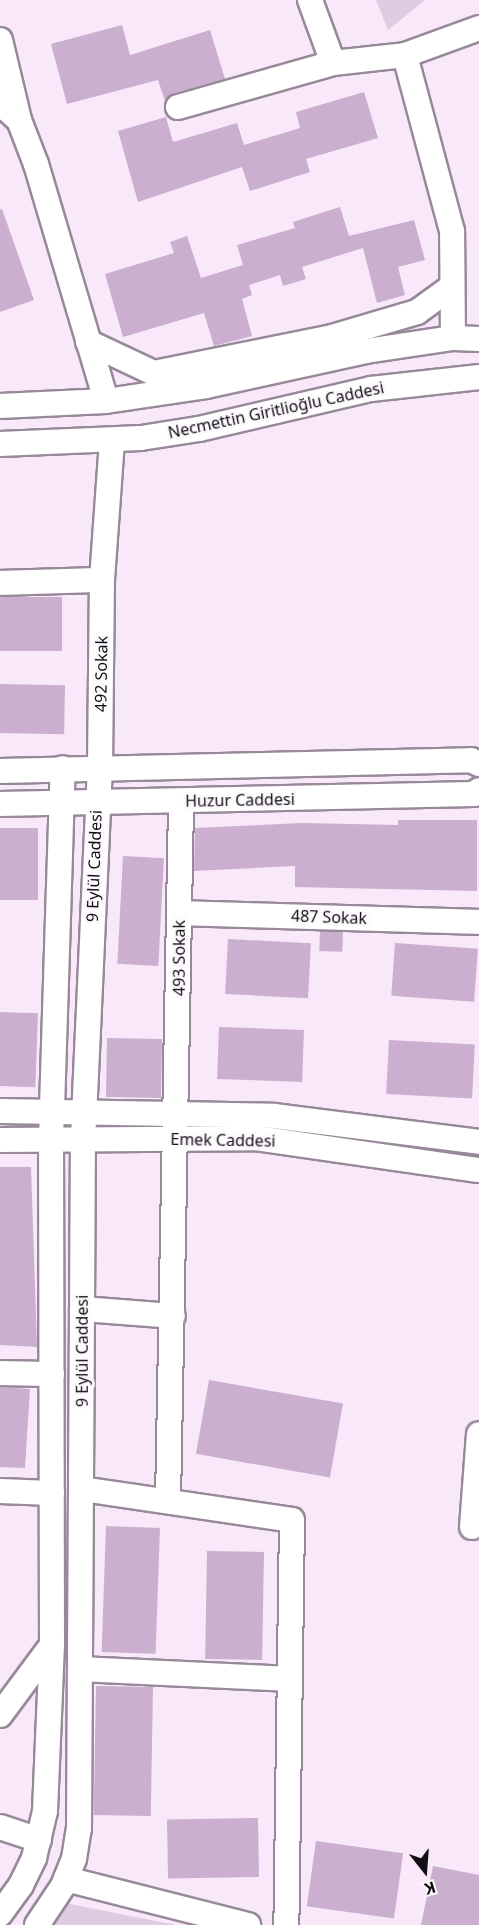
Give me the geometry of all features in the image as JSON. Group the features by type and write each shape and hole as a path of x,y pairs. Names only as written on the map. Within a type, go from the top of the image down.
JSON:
{"street":[{"path":"310,0 333,63"},
{"path":"178,107 333,63 405,55 479,28"},
{"path":"0,40 20,120 106,401"},
{"path":"405,55 452,231 450,288 453,338"},
{"path":"0,103 20,120"},
{"path":"88,342 154,373 320,339 417,312 450,288"},
{"path":"0,405 106,401 206,386 366,351 453,338 479,339"},
{"name":"Necmettin Giritlioğlu Caddesi","path":"0,444 112,440 199,429 371,389 479,377"},
{"name":"492 Sokak","path":"100,767 102,580 112,440"},
{"path":"0,583 102,580"},
{"path":"0,771 471,760 479,764"},
{"name":"9 Eylül Caddesi","path":"37,1925 66,1879 79,1829 83,1140 100,767"},
{"name":"9 Eylül Caddesi","path":"0,1914 21,1885 39,1840 45,1811 52,1645 51,1140 64,803 63,768"},
{"name":"Huzur Caddesi","path":"0,804 97,804 474,794 479,790"},
{"name":"493 Sokak","path":"168,1502 178,1138 181,802"},
{"name":"487 Sokak","path":"180,913 479,922"},
{"name":"Emek Caddesi","path":"0,1111 274,1116 348,1122 479,1142"},
{"name":"Emek Caddesi","path":"0,1140 256,1138 479,1170"},
{"path":"82,1309 173,1316"},
{"path":"0,1373 52,1374"},
{"path":"472,1527 479,1434"},
{"path":"82,1489 292,1520 286,1925"},
{"path":"0,1491 52,1492"},
{"path":"0,1715 52,1645"},
{"path":"81,1669 290,1678"},
{"path":"0,1827 39,1840"},
{"path":"66,1879 248,1925"}],"shaded area":[{"path":"376,0 425,0 388,30"},
{"path":"65,1903 176,1925 48,1925"}],"building":[{"path":"122,25 130,55 210,30 225,79 174,93 165,101 158,80 67,104 51,44"},
{"path":"364,92 378,138 306,159 310,172 250,191 242,167 138,202 118,131 166,117 173,142 237,123 244,145 300,128 296,112"},
{"path":"340,207 349,236 414,220 425,260 398,267 405,295 377,303 363,248 302,267 306,279 283,286 280,275 249,285 252,295 242,299 252,336 214,346 204,313 123,337 105,274 174,253 170,242 187,236 201,278 243,265 237,245 295,228 293,222"},
{"path":"2,209 34,300 0,312 0,210"},
{"path":"0,597 62,597 62,651 0,651"},
{"path":"0,684 65,685 64,734 0,733"},
{"path":"398,820 477,820 477,891 295,887 295,866 194,871 195,828 302,823 398,825"},
{"path":"0,828 38,828 38,900 0,900"},
{"path":"123,856 164,858 158,966 117,964"},
{"path":"320,931 343,932 342,952 319,951"},
{"path":"228,939 311,943 308,998 225,994"},
{"path":"395,943 478,949 474,1002 391,996"},
{"path":"0,1012 38,1013 35,1087 0,1086"},
{"path":"219,1027 304,1030 302,1082 217,1079"},
{"path":"107,1038 162,1039 161,1098 106,1097"},
{"path":"389,1040 475,1045 472,1098 386,1094"},
{"path":"0,1167 31,1167 37,1347 0,1345"},
{"path":"209,1380 343,1404 330,1477 196,1454"},
{"path":"0,1387 30,1389 25,1468 0,1467"},
{"path":"106,1526 160,1528 156,1654 102,1652"},
{"path":"207,1551 264,1552 262,1660 205,1659"},
{"path":"96,1686 153,1687 151,1816 94,1815"},
{"path":"258,1818 259,1877 168,1879 167,1820"},
{"path":"316,1841 403,1853 394,1919 307,1906"},
{"path":"433,1866 479,1875 479,1925 421,1925"}]}
